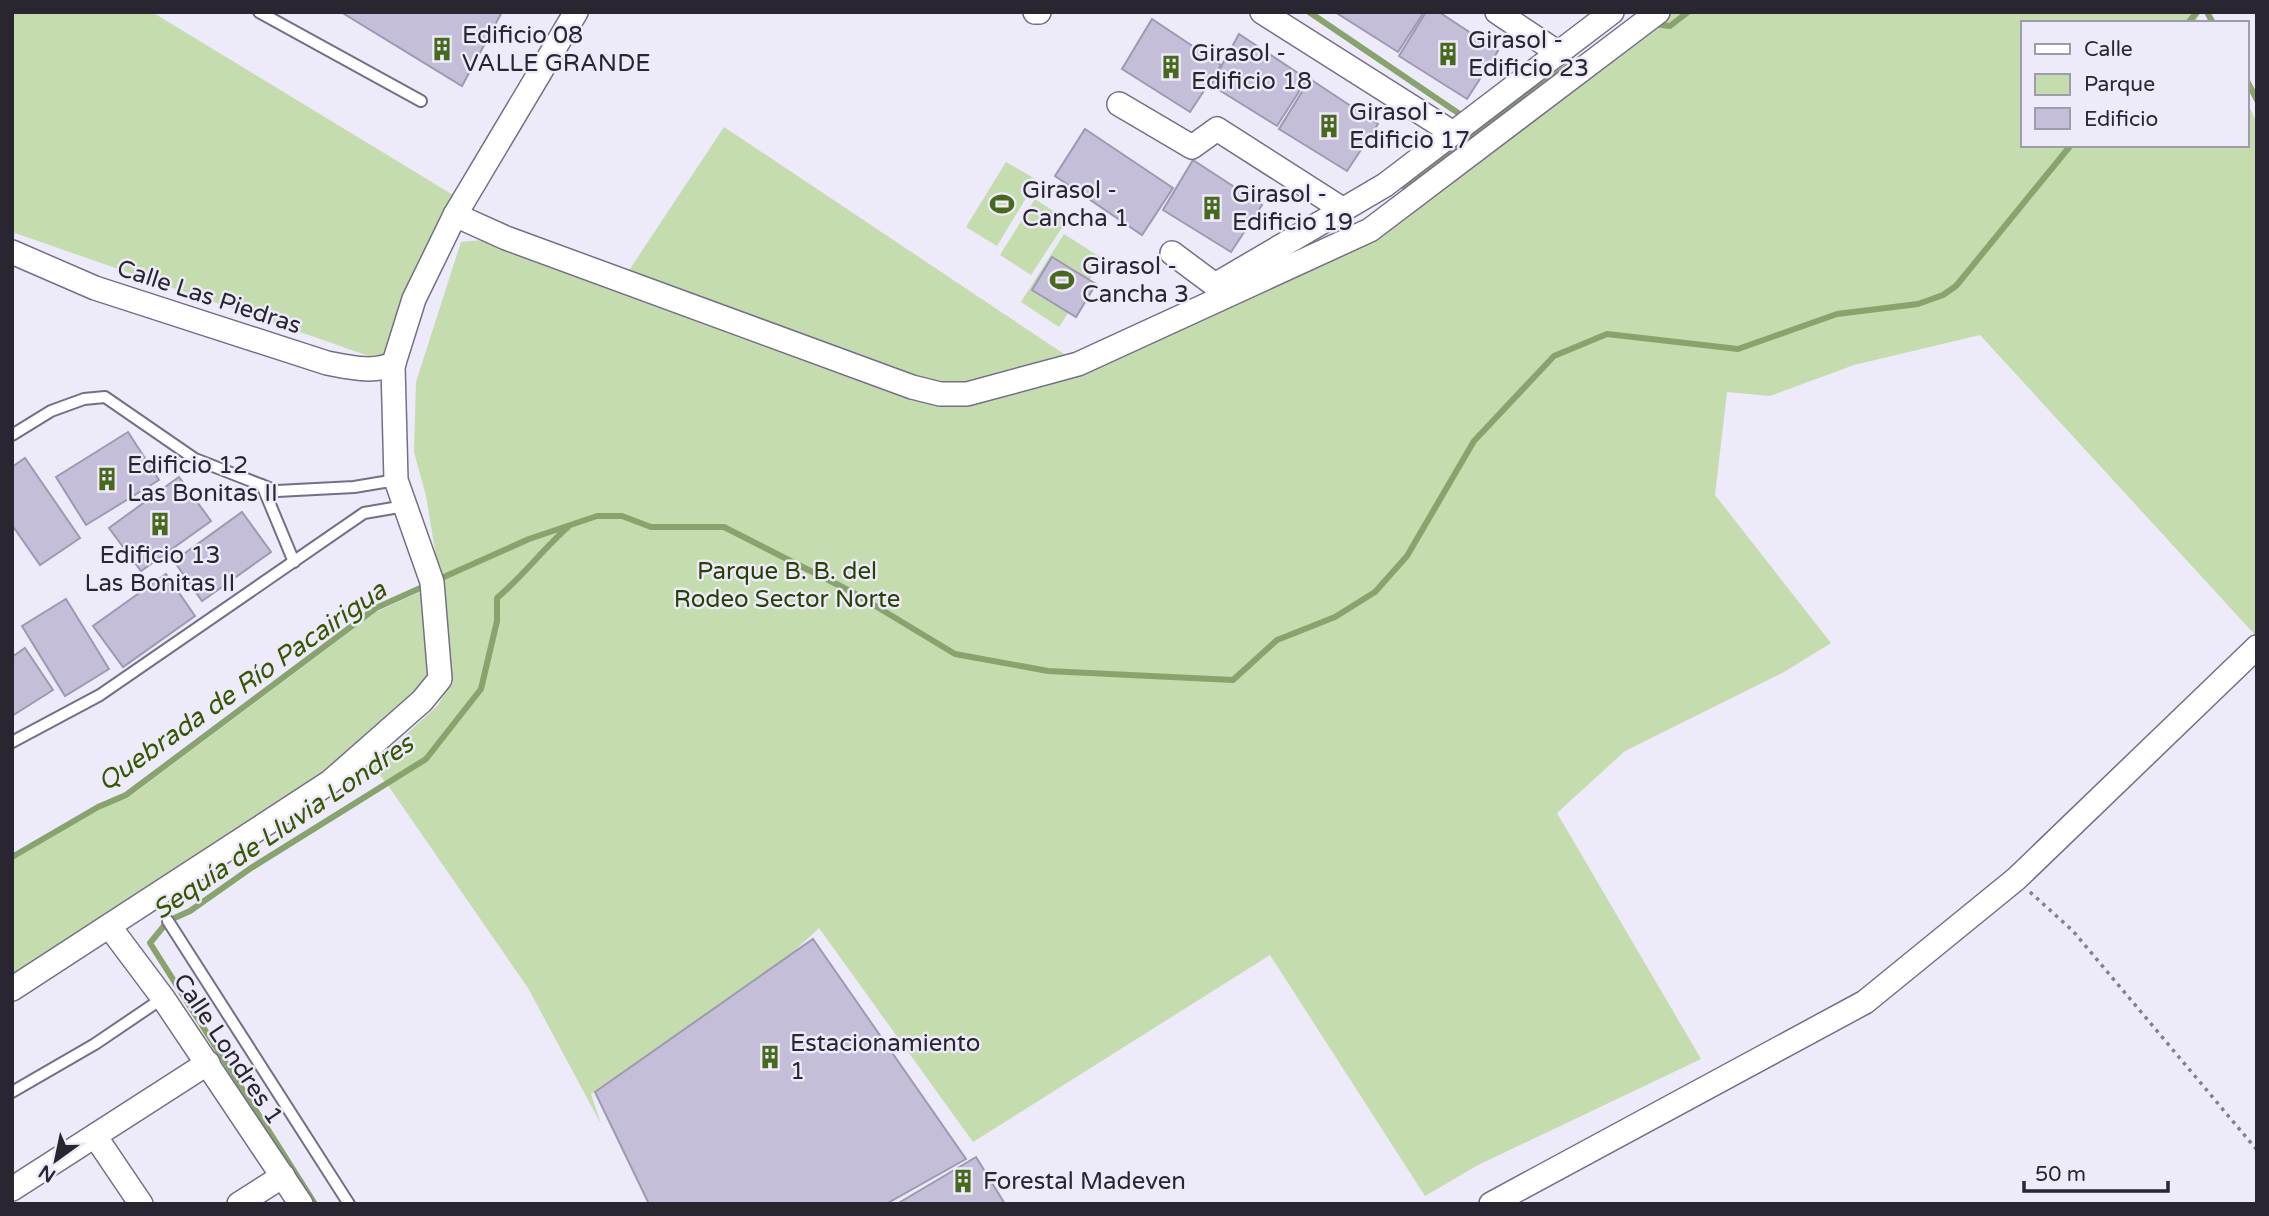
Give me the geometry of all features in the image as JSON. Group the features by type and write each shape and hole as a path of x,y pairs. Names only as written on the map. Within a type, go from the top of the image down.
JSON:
{"street":[{"path":"12,989 330,782 422,701 440,679 432,582 396,480 394,363 414,299 455,215 576,12"},
{"path":"1262,12 1453,133"},
{"path":"1497,12 1557,52"},
{"path":"1172,253 1215,285 1385,184 1612,12"},
{"path":"455,215 506,238 912,387 940,394 967,394 1079,364 1370,230 1658,12"},
{"path":"1119,104 1192,146 1217,129 1342,209"},
{"name":"Calle Las Piedras","path":"12,252 103,291 327,363 356,368 386,367 394,363"},
{"path":"1491,1204 1865,1002 2016,878 2257,647"},
{"name":"Calle Londres 1","path":"109,926 208,1063 301,1204"},
{"path":"12,1189 208,1063"},
{"path":"95,1136 141,1204"},
{"path":"239,1204 283,1177"}],"lane":[{"path":"259,12 421,101"},
{"path":"12,435 51,411 84,399 105,397 195,459 277,491 354,487 396,480"},
{"path":"262,485 294,562"},
{"path":"12,742 100,695 364,513 405,506"},
{"path":"168,921 349,1204"},
{"path":"12,1092 95,1044 163,998"}],"path":[{"path":"2016,878 2073,932 2257,1150"}],"green space":[{"path":"12,12 152,12 453,195 386,362 12,232"},
{"name":"Parque B. B. del Rodeo Sector Norte","path":"1658,12 2201,12 2198,21 2021,21 2021,147 2248,147 2248,104 2257,124 2257,637 1980,335 1854,365 1770,396 1727,392 1715,495 1831,643 1784,672 1625,751 1557,813 1701,1059 1478,1165 1425,1196 1270,955 973,1142 819,928 789,956 591,1094 601,1124 528,988 372,766 438,705 451,682 441,587 426,496 414,452 416,382 461,242 506,238 622,281 724,127 1079,364 1377,215"},
{"name":"Girasol - Cancha 1","path":"1006,162 1037,180 997,246 966,227"},
{"path":"1035,199 1067,220 1031,275 1000,255"},
{"name":"Girasol - Cancha 3","path":"1064,234 1103,259 1059,327 1021,302"},
{"path":"429,588 437,678 372,741 12,986 12,859 102,807 129,797 376,612"}],"building":[{"name":"Edificio 08 VALLE GRANDE","path":"341,12 502,12 462,86"},
{"path":"1335,12 1424,12 1398,52"},
{"name":"Girasol - Edificio 23","path":"1426,12 1439,12 1498,51 1467,99 1399,56"},
{"name":"Girasol - Edificio 18","path":"1152,19 1221,65 1190,112 1122,69"},
{"path":"1239,34 1307,79 1277,126 1211,85"},
{"name":"Girasol - Edificio 17","path":"1310,79 1378,124 1347,171 1279,129"},
{"path":"1085,129 1173,188 1142,235 1055,176"},
{"name":"Girasol - Edificio 19","path":"1193,160 1262,205 1231,252 1163,210"},
{"path":"1052,257 1096,284 1076,317 1032,290"},
{"name":"Edificio 12 Las Bonitas II","path":"128,432 159,480 86,525 56,477"},
{"path":"25,458 80,538 40,565 12,525 12,467"},
{"name":"Edificio 13 Las Bonitas II","path":"179,477 211,521 141,571 109,528"},
{"path":"242,512 271,552 202,601 174,561"},
{"path":"166,574 195,616 123,667 93,626"},
{"path":"66,599 109,669 65,696 22,626"},
{"path":"25,648 53,690 12,716 12,657"},
{"name":"Estacionamiento 1","path":"813,939 966,1159 886,1204 649,1204 595,1092"},
{"name":"Forestal Madeven","path":"976,1157 1005,1204 897,1204"}],"waterway":[{"path":"1309,12 1467,119"},
{"path":"1654,24 1670,26 1688,12"},
{"name":"Quebrada de Río Pacairigua","path":"2190,21 2197,12"},
{"path":"2207,12 2212,21"},
{"path":"1403,186 1567,67"},
{"path":"2248,83 2257,100"},
{"name":"Quebrada de Río Pacairigua","path":"437,580 529,539 597,516 622,516 651,527 724,527 854,593 955,654 1048,671 1233,680 1277,640 1335,617 1375,592 1407,556 1474,441 1554,356 1607,334 1738,349 1837,314 1918,304 1943,295 1956,286 2069,147"},
{"name":"Sequía de Lluvia Londres","path":"315,1204 150,943 168,921 190,911 251,868 426,759 481,689 497,621 497,598 568,527"},
{"name":"Quebrada de Río Pacairigua","path":"12,857 98,807 126,795 376,608 427,585"}],"place":[{"name":"Edificio 08 VALLE GRANDE","path":"442,49"},
{"name":"Girasol - Edificio 23","path":"1448,54"},
{"name":"Girasol - Edificio 18","path":"1171,67"},
{"name":"Girasol - Edificio 17","path":"1329,126"},
{"name":"Girasol - Cancha 1","path":"1002,204"},
{"name":"Girasol - Edificio 19","path":"1212,208"},
{"name":"Girasol - Cancha 3","path":"1062,280"},
{"name":"Edificio 12 Las Bonitas II","path":"107,479"},
{"name":"Edificio 13 Las Bonitas II","path":"160,524"},
{"name":"Estacionamiento 1","path":"770,1057"},
{"name":"Forestal Madeven","path":"963,1181"}]}
